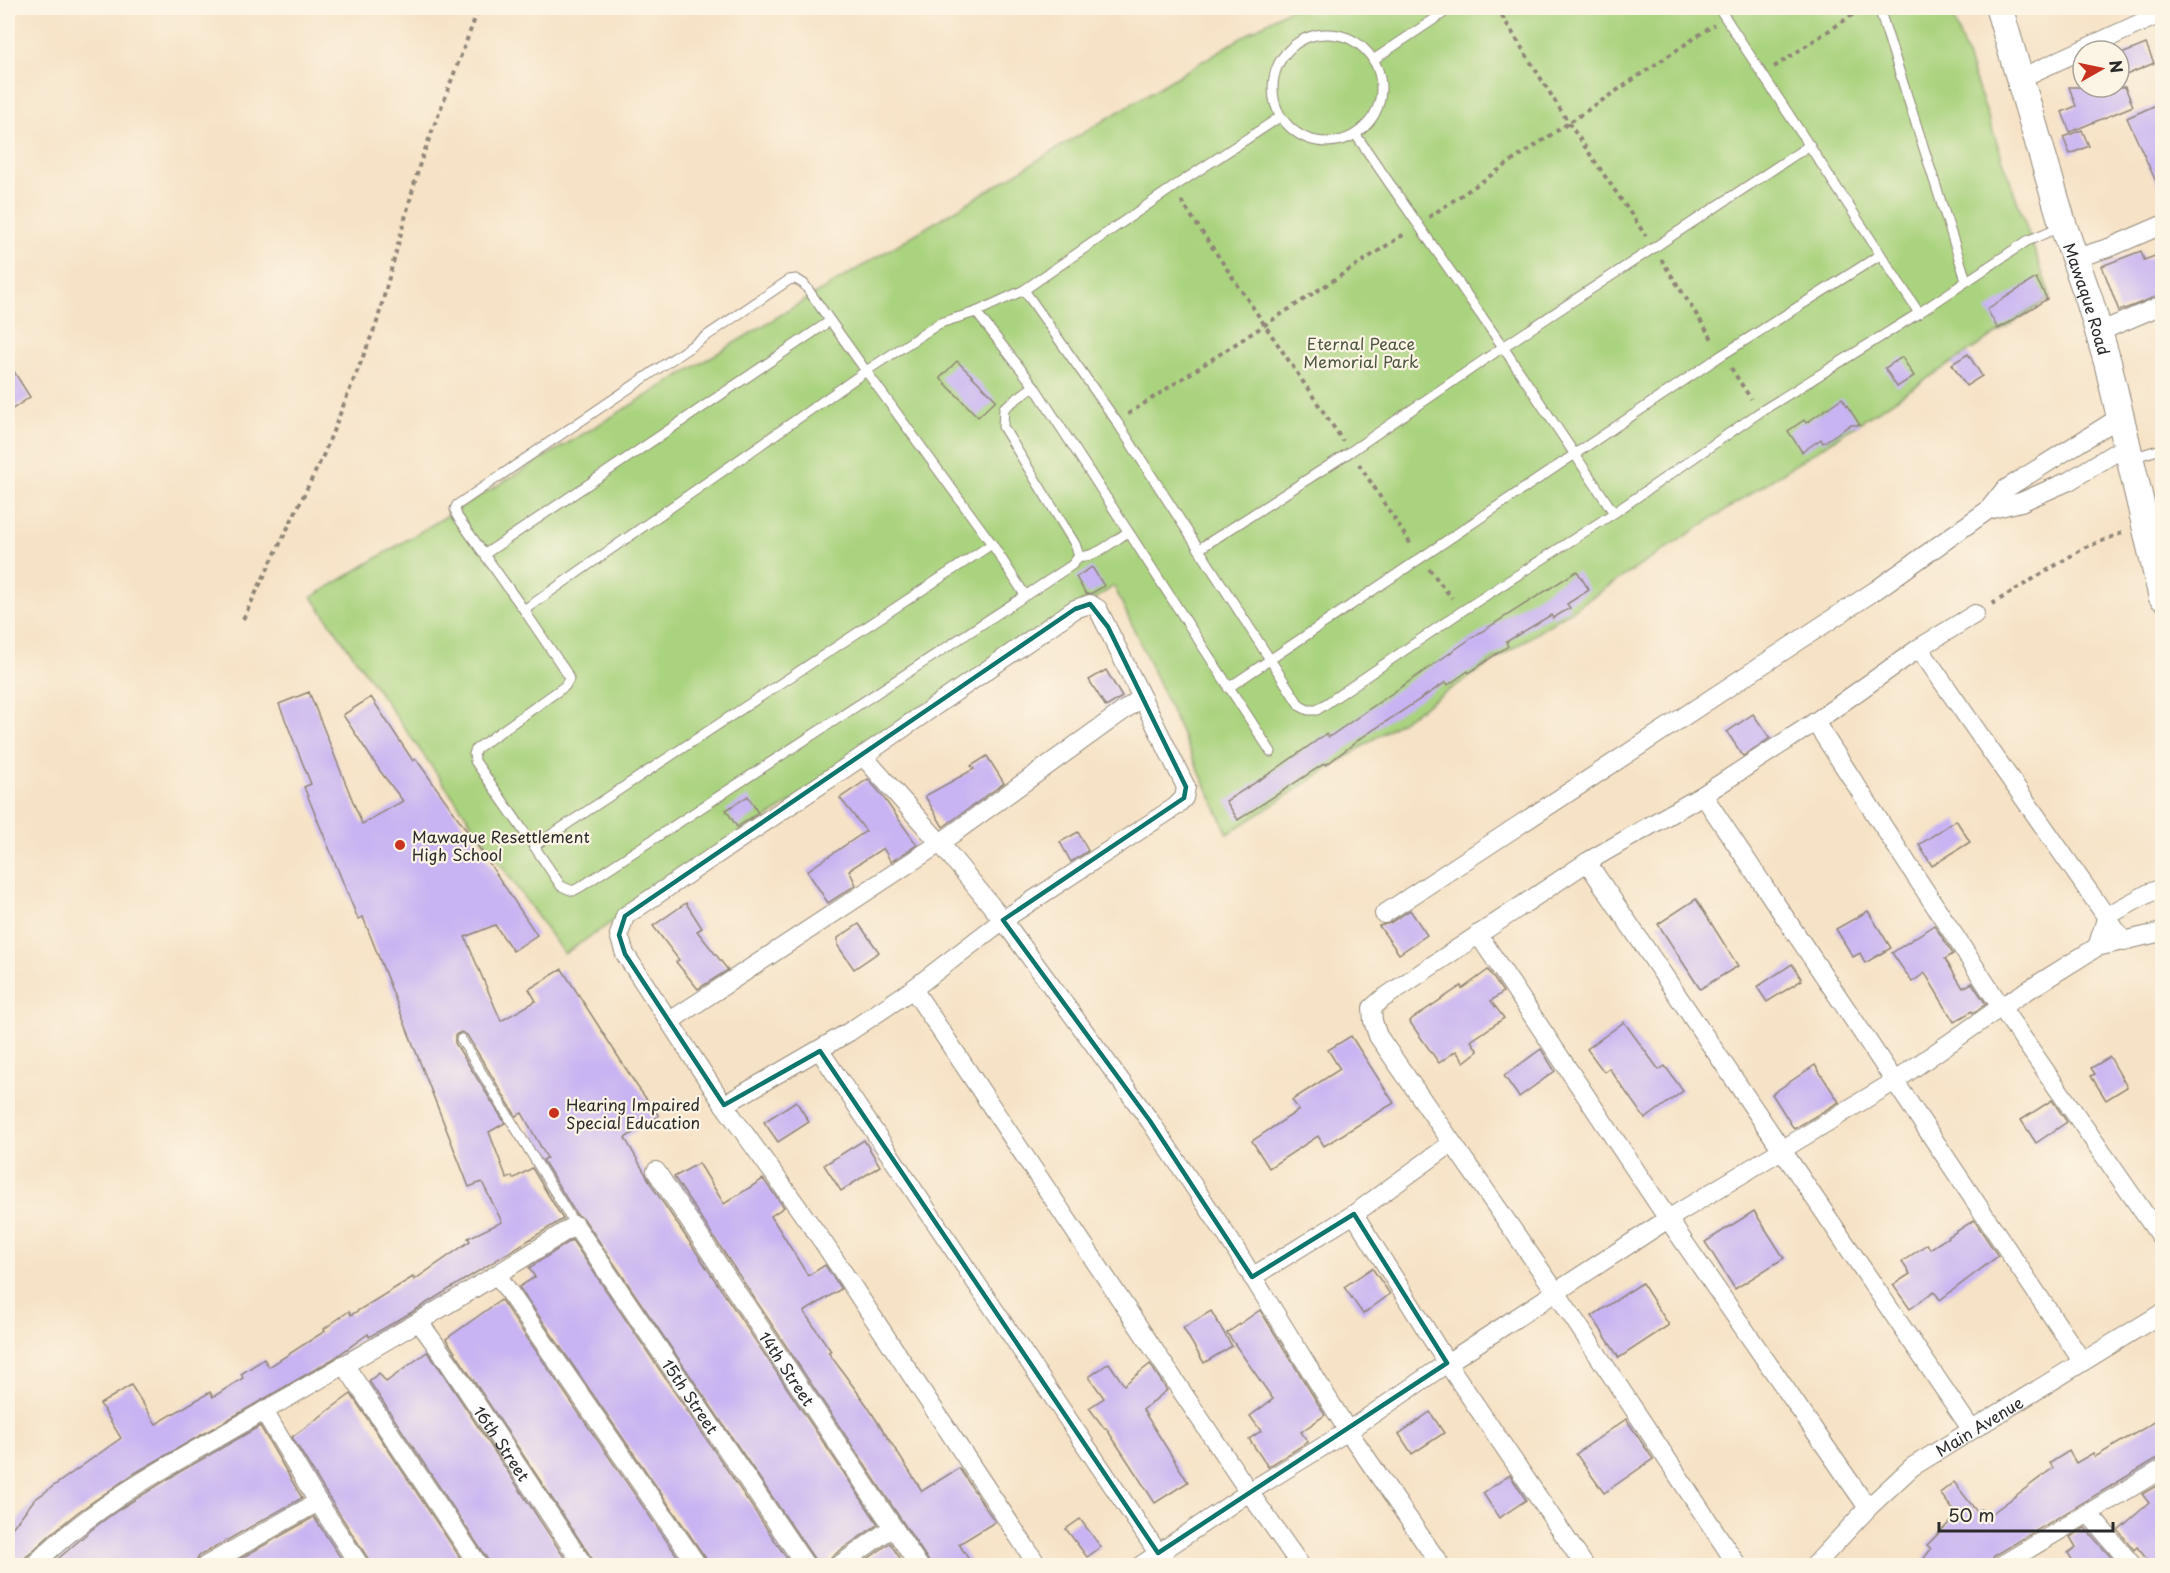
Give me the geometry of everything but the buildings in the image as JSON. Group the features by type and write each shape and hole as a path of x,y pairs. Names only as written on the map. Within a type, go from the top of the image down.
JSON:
{"main road":[{"name":"Mawaque Road","path":"1999,8 2073,259 2099,332 2128,452 2154,517 2163,596"}],"street":[{"path":"2021,78 2163,13"},
{"path":"2073,259 2111,247 2163,225"},
{"path":"2099,332 2163,305"},
{"path":"1384,914 1876,590 1988,510 2004,490 2120,417"},
{"path":"1988,510 2021,502 2128,452"},
{"path":"724,1105 820,1051 913,989 1002,920 1165,813 1184,798 1186,787 1098,609 1090,604 1075,609 863,756 625,916 619,935 625,954 724,1105 823,1242 1038,1566"},
{"path":"1738,1566 1556,1293 1378,1036 1372,1008 1382,999 1587,862 1703,795 1815,722 1919,648 1975,614"},
{"path":"1919,648 2124,942"},
{"path":"670,1021 940,843 1141,699"},
{"path":"1815,722 2001,1007 2163,1239"},
{"path":"863,756 940,843 1002,920 1150,1122 1252,1277 1348,1431 1441,1566"},
{"path":"1703,795 2082,1361"},
{"path":"1587,862 1971,1430"},
{"path":"2097,947 2107,916 2163,888"},
{"path":"1140,1566 1164,1559 1249,1491 1348,1431 1447,1363 1668,1219 1895,1081 2001,1007 2097,947 2163,932"},
{"path":"1478,934 1668,1219 1868,1508"},
{"path":"913,989 1301,1566"},
{"path":"820,1051 1164,1559"},
{"path":"1252,1277 1354,1214 1452,1143"},
{"name":"14th Street","path":"656,1171 919,1566"},
{"path":"1354,1214 1447,1363 1586,1566"},
{"path":"33,1566 52,1547 105,1506 344,1364 498,1276 575,1225"},
{"name":"15th Street","path":"575,1225 806,1566"},
{"path":"498,1276 699,1566"},
{"name":"Main Avenue","path":"1814,1566 1868,1508 1912,1467 2163,1313"},
{"name":"16th Street","path":"419,1322 585,1566"},
{"path":"344,1364 479,1566"},
{"path":"264,1411 318,1502 360,1566"},
{"path":"2006,1564 2163,1469"},
{"path":"205,1566 318,1502"},
{"path":"2088,1513 2133,1566"},
{"path":"838,1566 893,1527"}],"lane":[{"path":"1373,60 1452,8"},
{"path":"1719,8 1919,313"},
{"path":"1879,8 1966,280"},
{"path":"1325,33 1353,40 1373,60 1381,87 1375,114 1356,135 1329,143 1301,137 1280,117 1272,90 1279,62 1298,42 1325,33"},
{"path":"524,610 866,371 940,322 976,312 1024,290 1280,117"},
{"path":"1356,135 1503,347 1614,513"},
{"path":"1199,549 1350,452 1503,347 1810,145"},
{"path":"1024,290 1117,422 1300,706 1308,710 1317,710 1462,611 1614,513 1760,412 1919,313 2027,241 2063,225"},
{"path":"1228,688 1722,355 1880,255"},
{"path":"1025,595 992,544 804,284 796,279 789,280 769,293 457,505 455,509 457,516 524,610 569,679 565,686 476,749 474,754 475,761 561,886 573,891 1072,565 1079,556"},
{"path":"976,312 1034,386 1271,752"},
{"path":"485,554 830,321"},
{"path":"1034,386 1004,408 1003,427 1075,544 1079,556"},
{"path":"2128,452 2163,451"},
{"path":"1079,556 1085,557 1092,554 1128,532"},
{"path":"534,846 992,544"},
{"path":"461,1039 575,1225"}],"path":[{"path":"243,619 323,456 376,322 420,163 479,8"},
{"path":"1497,8 1568,122 1654,248 1760,412"},
{"path":"1763,74 1863,8"},
{"path":"1172,188 1421,558 1462,611"},
{"path":"1975,614 2084,548 2154,517"}],"highlighted area":[{"path":"1090,604 1108,627 1186,787 1184,798 1003,920 1150,1121 1252,1277 1354,1214 1447,1363 1158,1553 820,1051 724,1105 625,954 619,935 625,916 1075,609"}],"green space":[{"name":"Eternal Peace Memorial Park","path":"1291,8 1950,8 2051,298 1228,834 1114,586 564,954 312,597"}],"place":[{"name":"Mawaque Resettlement High School","path":"400,845"},
{"name":"Hearing Impaired Special Education","path":"554,1113"}]}
